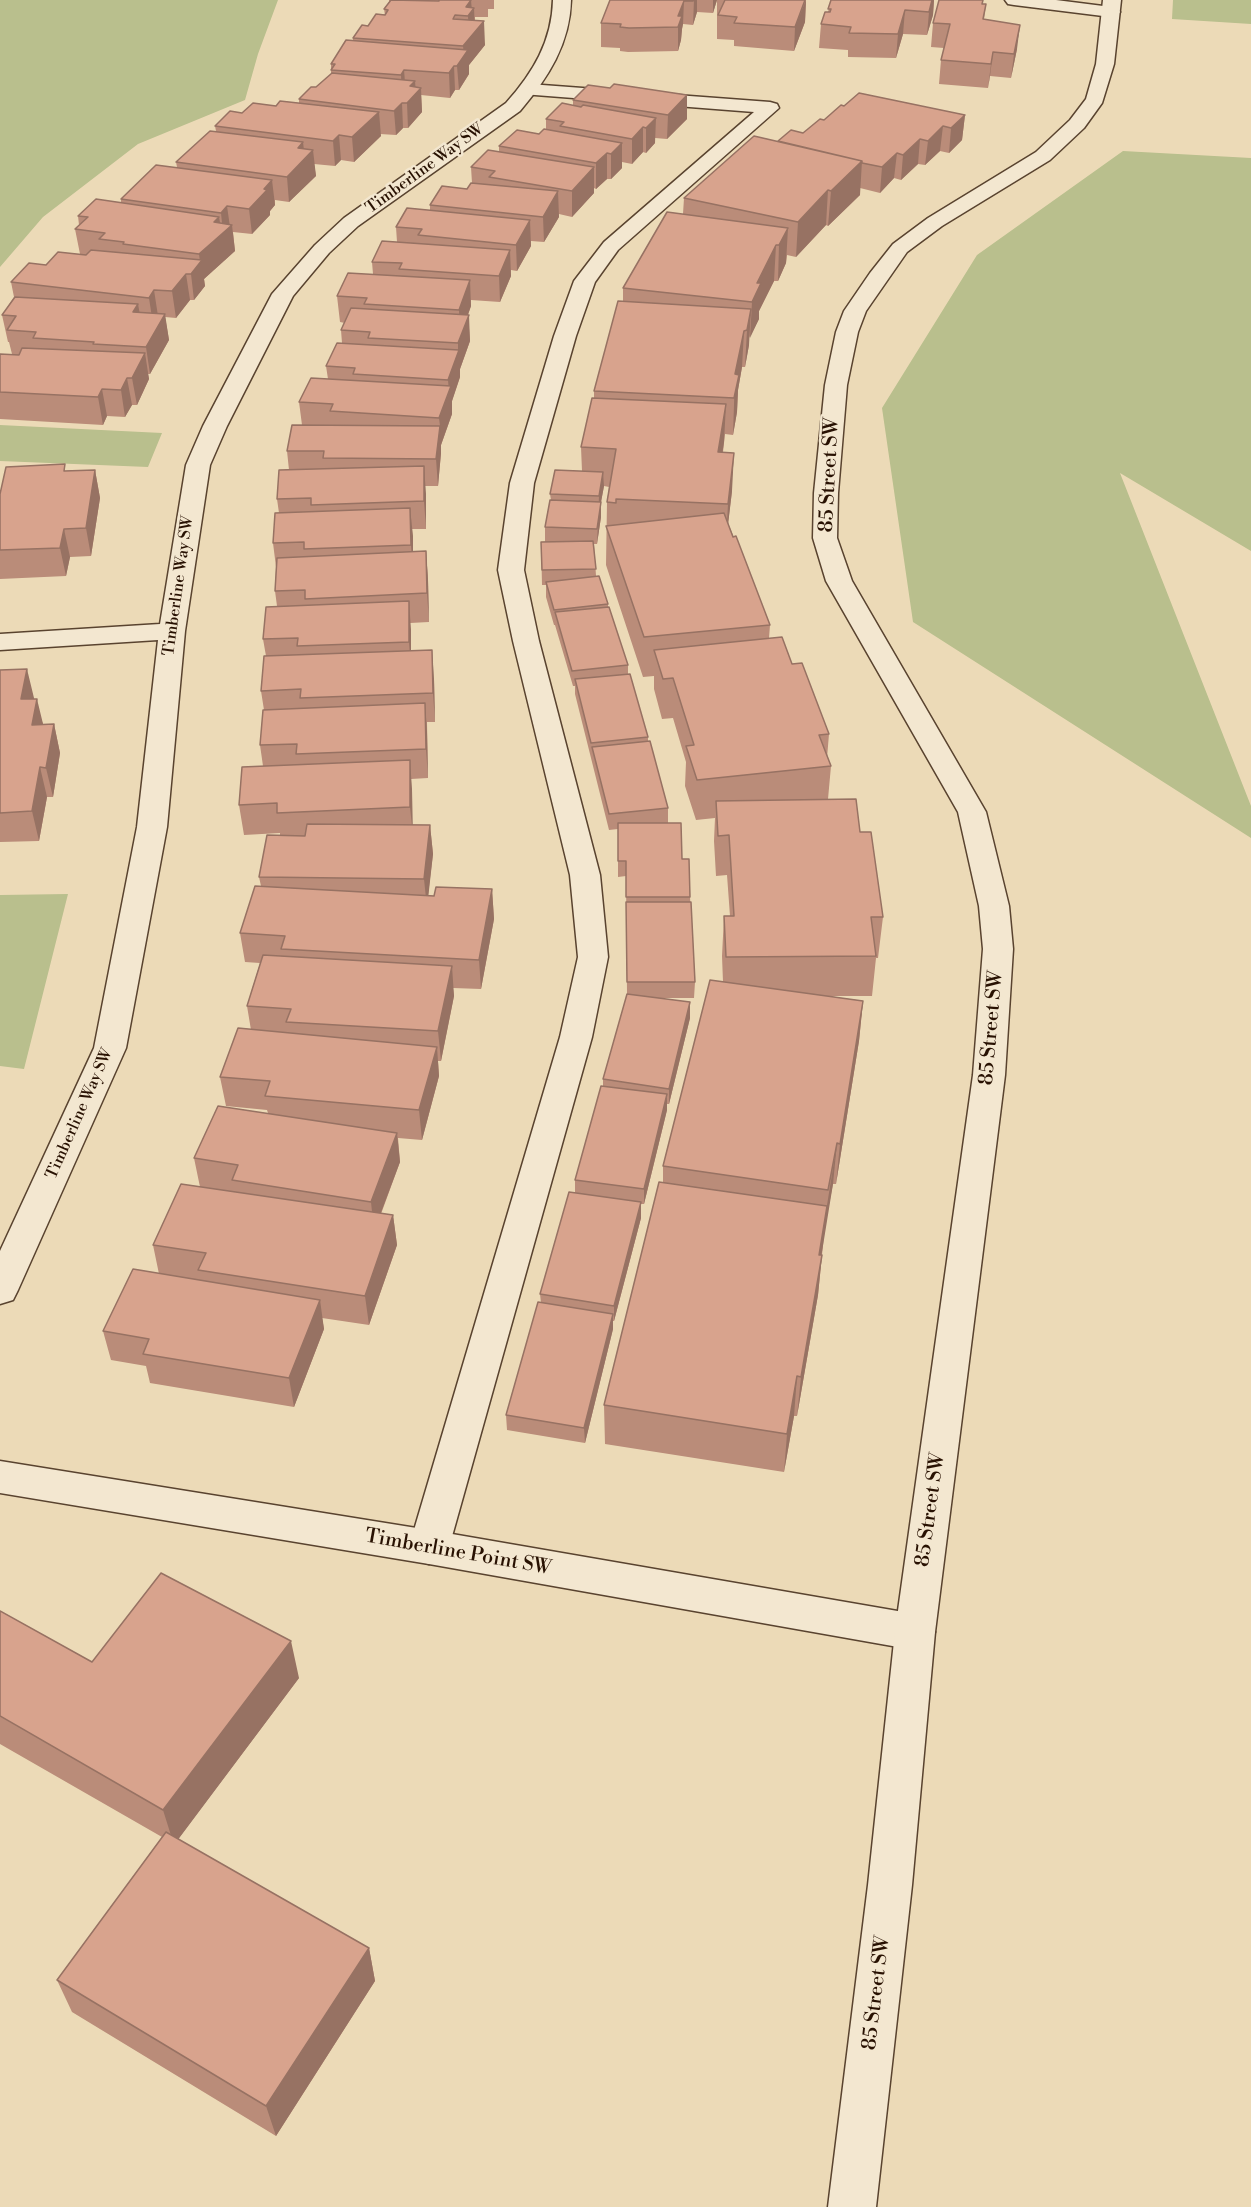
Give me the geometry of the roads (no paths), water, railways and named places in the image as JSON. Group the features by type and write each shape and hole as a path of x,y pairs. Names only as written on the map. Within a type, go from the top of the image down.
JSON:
{"street":[{"name":"Timberline Way SW","path":"0,1290 110,1047 152,827 172,631 198,465 233,388 283,294 322,249 351,222 513,107 529,90 556,42 561,30 562,0"},
{"path":"1014,0 1112,6"},
{"name":"85 Street SW","path":"852,2207 890,1886 915,1632 989,1075 998,949 994,906 972,812 839,581 831,563 825,538 826,493 836,385 847,332 855,311 877,277 900,248 935,222 1043,156 1077,124 1095,99 1105,64 1112,6"},
{"path":"429,1547 576,1037 593,957 585,875 526,641 511,570 522,483 565,336 585,281 611,246 770,108 529,90"},
{"path":"0,642 172,631"},
{"name":"Timberline Point SW","path":"0,1477 429,1547 915,1632"}]}
